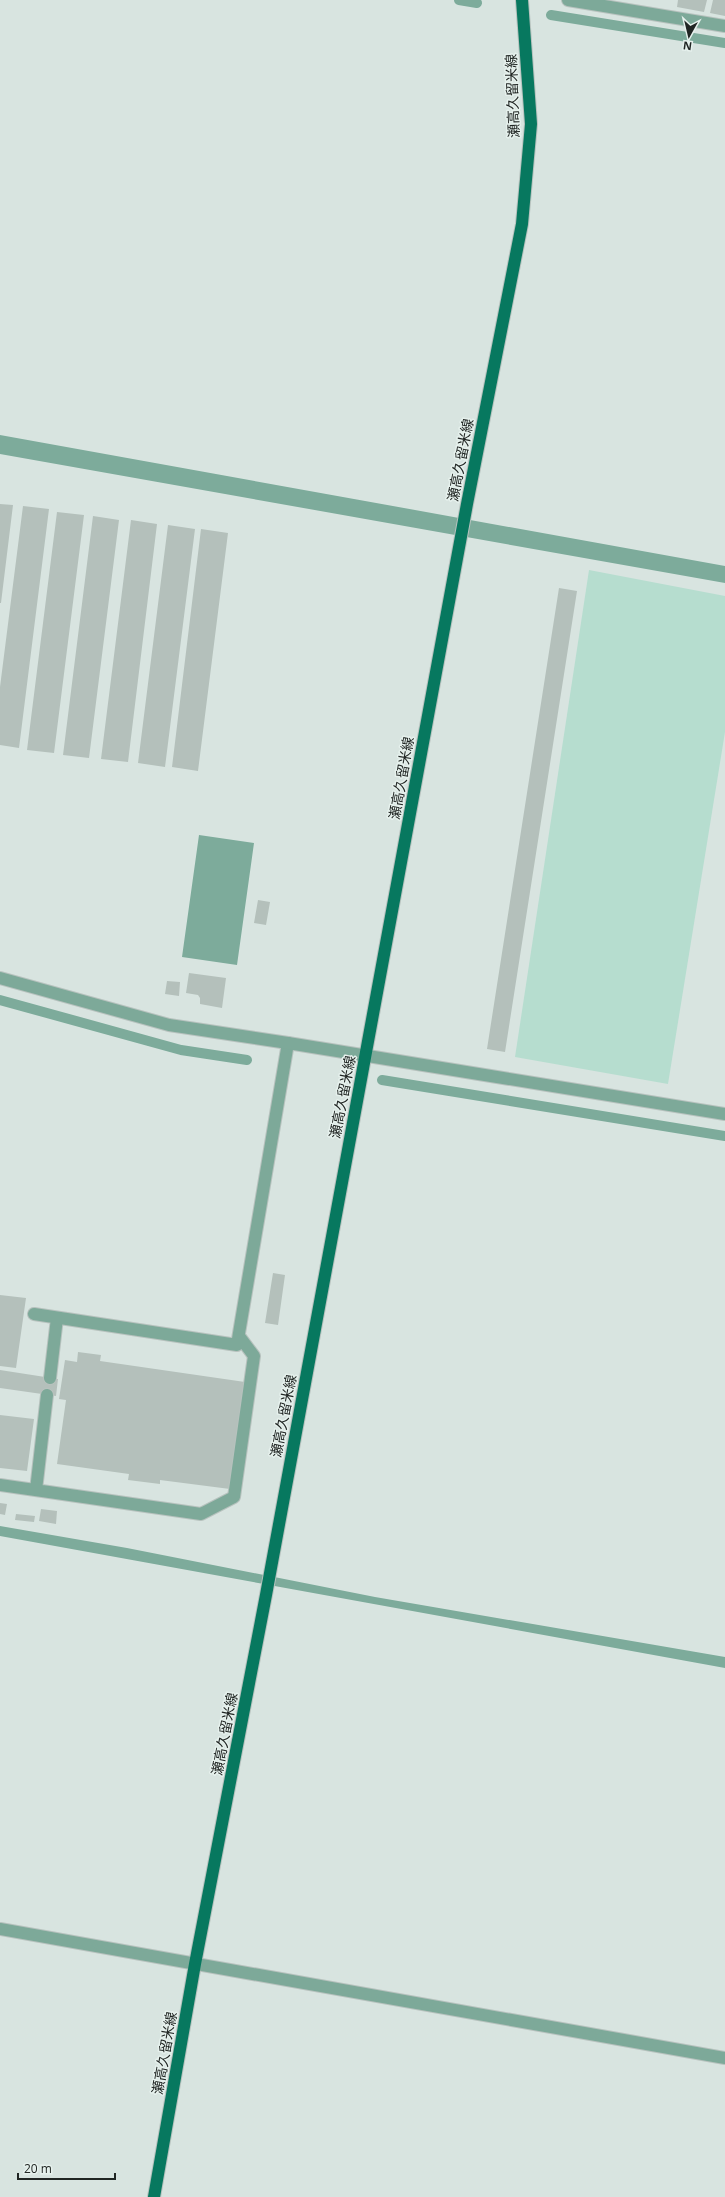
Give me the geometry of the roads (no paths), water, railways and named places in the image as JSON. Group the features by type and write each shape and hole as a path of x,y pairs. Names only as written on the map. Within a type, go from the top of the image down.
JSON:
{"main road":[{"name":"瀬高久留米線","path":"154,2197 195,1964 266,1595 459,545 522,224 531,124 522,0"}],"street":[{"path":"568,0 725,26"},
{"path":"0,978 169,1025 288,1042 725,1114"},
{"path":"34,1314 237,1345 288,1042"},
{"path":"50,1378 57,1318"},
{"path":"0,1485 202,1514 234,1497 254,1356 239,1336"},
{"path":"36,1490 47,1395"},
{"path":"0,1929 725,2058"}],"waterway":[{"path":"459,0 477,3"},
{"path":"551,15 725,43"},
{"path":"0,1000 181,1050 247,1060"},
{"path":"382,1080 725,1136"}]}
